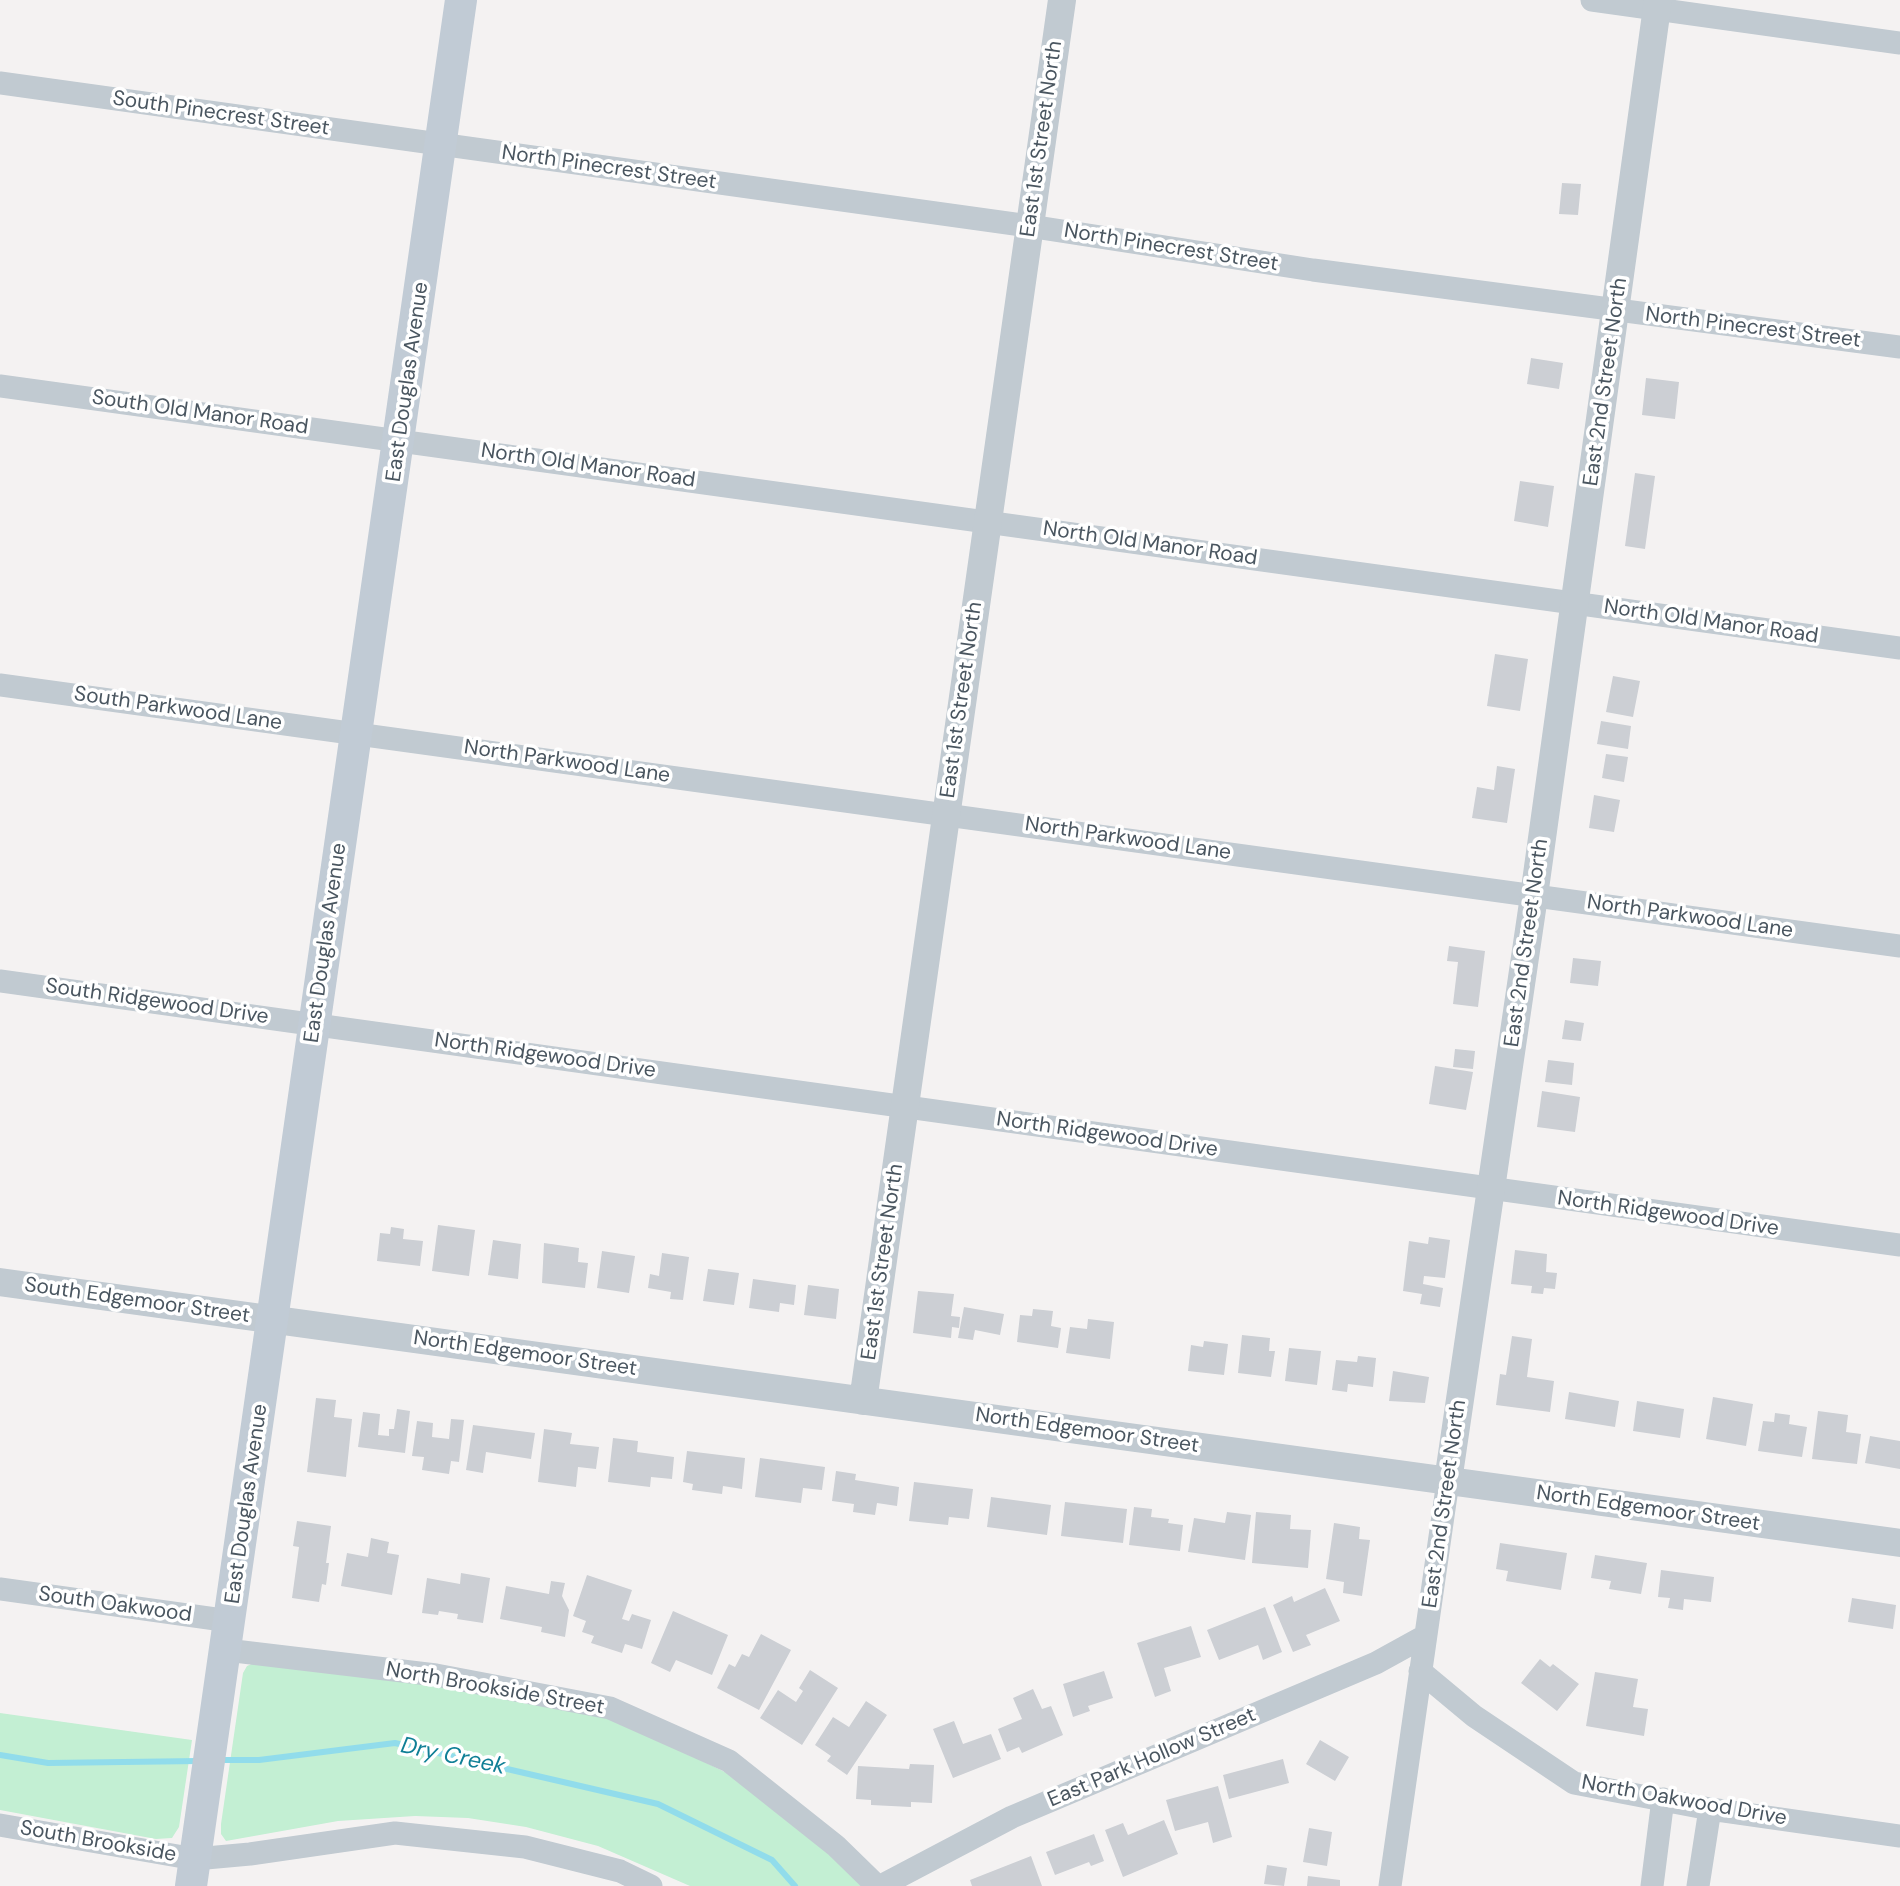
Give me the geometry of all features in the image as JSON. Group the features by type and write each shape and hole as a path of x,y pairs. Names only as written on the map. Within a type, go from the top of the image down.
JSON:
{"main road":[{"name":"East Douglas Avenue","path":"193,1872 461,0"}],"street":[{"name":"East 1st Street North","path":"863,1401 1062,0"},
{"path":"1591,0 1658,5 1900,43"},
{"name":"East 2nd Street North","path":"1390,1886 1534,896 1658,5"},
{"name":"South Pinecrest Street","path":"0,83 442,145"},
{"name":"North Pinecrest Street","path":"442,145 1029,226 1313,270 1900,346"},
{"name":"South Old Manor Road","path":"0,386 400,440"},
{"name":"North Old Manor Road","path":"400,440 1900,648"},
{"name":"South Parkwood Lane","path":"0,685 356,733"},
{"name":"North Parkwood Lane","path":"356,733 1900,946"},
{"name":"South Ridgewood Drive","path":"0,981 314,1023"},
{"name":"North Ridgewood Drive","path":"314,1023 1900,1245"},
{"name":"South Edgemoor Street","path":"0,1282 274,1319"},
{"name":"North Edgemoor Street","path":"274,1319 1900,1543"},
{"name":"South Oakwood","path":"0,1589 228,1635"},
{"name":"North Brookside Street","path":"228,1635 611,1708 729,1761 836,1846 879,1886"},
{"name":"East Park Hollow Street","path":"879,1886 1012,1818 1376,1663 1425,1636"},
{"name":"North Oakwood Drive","path":"1420,1671 1474,1716 1574,1783 1710,1809 1900,1836"},
{"path":"1652,1886 1663,1799"},
{"path":"1698,1886 1710,1809"},
{"name":"South Brookside","path":"0,1825 193,1872"},
{"path":"193,1872 250,1854 394,1833 525,1847 620,1871 651,1886"}],"green space":[{"path":"254,1663 507,1696 625,1723 733,1776 782,1813 865,1886 690,1886 598,1846 526,1827 468,1818 415,1816 338,1821 226,1841 221,1834 221,1824 243,1673 247,1666"},
{"path":"0,1713 192,1740 179,1827 172,1838 156,1839 0,1810"}],"building":[{"path":"1562,183 1581,184 1578,215 1559,214"},
{"path":"1531,358 1563,363 1559,389 1527,384"},
{"path":"1646,378 1679,382 1675,419 1642,415"},
{"path":"1635,473 1655,476 1645,549 1625,546"},
{"path":"1520,481 1554,486 1548,527 1514,521"},
{"path":"1495,654 1528,659 1520,711 1487,706"},
{"path":"1613,676 1640,681 1633,717 1606,712"},
{"path":"1601,721 1631,726 1628,749 1597,744"},
{"path":"1606,754 1628,757 1624,782 1602,778"},
{"path":"1497,766 1515,769 1507,823 1472,818 1477,787 1494,790"},
{"path":"1594,795 1620,800 1614,832 1589,828"},
{"path":"1449,946 1485,951 1478,1007 1453,1004 1458,962 1447,961"},
{"path":"1573,958 1601,961 1598,986 1570,983"},
{"path":"1565,1020 1584,1023 1581,1041 1562,1039"},
{"path":"1455,1049 1475,1051 1473,1069 1453,1067"},
{"path":"1548,1060 1574,1063 1572,1085 1545,1082"},
{"path":"1435,1066 1473,1072 1466,1110 1429,1104"},
{"path":"1542,1091 1580,1097 1575,1132 1537,1127"},
{"path":"438,1225 475,1230 469,1276 432,1271"},
{"path":"391,1227 404,1229 403,1239 423,1241 420,1266 377,1261 380,1233 390,1234"},
{"path":"1429,1237 1450,1240 1445,1278 1424,1276 1423,1284 1443,1288 1440,1307 1420,1304 1422,1294 1403,1291 1409,1241 1428,1244"},
{"path":"493,1240 521,1244 518,1279 488,1275"},
{"path":"544,1243 579,1248 578,1262 588,1263 585,1288 542,1283"},
{"path":"1515,1250 1547,1254 1546,1272 1557,1273 1555,1289 1544,1288 1543,1294 1531,1293 1532,1286 1511,1284"},
{"path":"602,1251 635,1256 629,1293 597,1288"},
{"path":"662,1253 689,1257 683,1300 670,1299 671,1292 648,1288 650,1274 659,1276"},
{"path":"708,1269 739,1273 734,1305 703,1301"},
{"path":"753,1279 796,1285 794,1305 780,1303 779,1312 749,1308"},
{"path":"808,1285 839,1289 836,1319 804,1315"},
{"path":"918,1291 954,1294 951,1316 960,1317 959,1328 952,1327 951,1338 913,1333"},
{"path":"964,1307 1004,1314 1000,1335 975,1330 973,1340 958,1338"},
{"path":"1033,1309 1053,1311 1051,1326 1061,1328 1058,1348 1017,1342 1020,1315 1032,1316"},
{"path":"1088,1319 1114,1322 1110,1359 1066,1353 1070,1327 1087,1329"},
{"path":"1242,1335 1270,1338 1269,1351 1275,1351 1271,1377 1238,1373"},
{"path":"1512,1336 1532,1339 1527,1377 1554,1381 1550,1412 1496,1405 1500,1374 1506,1375"},
{"path":"1204,1341 1228,1344 1224,1375 1188,1371 1191,1345 1203,1347"},
{"path":"1289,1348 1321,1351 1317,1385 1285,1381"},
{"path":"1358,1356 1376,1358 1373,1387 1348,1384 1347,1392 1332,1390 1336,1360 1357,1362"},
{"path":"1393,1371 1429,1377 1425,1403 1389,1401"},
{"path":"1569,1392 1619,1401 1615,1427 1565,1419"},
{"path":"1713,1397 1753,1404 1746,1446 1706,1439"},
{"path":"316,1398 336,1400 334,1417 352,1419 346,1477 307,1472"},
{"path":"1637,1401 1684,1409 1680,1438 1633,1431"},
{"path":"397,1409 410,1411 405,1453 358,1447 363,1412 380,1414 378,1435 389,1436 389,1429 394,1429"},
{"path":"1818,1411 1848,1415 1846,1432 1861,1434 1857,1464 1812,1459"},
{"path":"1775,1413 1790,1415 1789,1424 1807,1427 1802,1457 1758,1451 1763,1421 1774,1422"},
{"path":"451,1419 464,1420 459,1462 451,1461 449,1474 422,1470 424,1457 412,1456 417,1421 433,1423 432,1437 449,1439"},
{"path":"473,1425 535,1433 531,1459 486,1452 483,1473 466,1470"},
{"path":"544,1429 572,1433 570,1444 599,1447 596,1469 578,1467 576,1487 538,1482"},
{"path":"1870,1436 1900,1441 1900,1469 1865,1463"},
{"path":"613,1438 638,1441 637,1452 674,1457 672,1479 651,1477 650,1487 608,1482"},
{"path":"687,1451 745,1458 742,1489 723,1486 722,1494 692,1490 693,1484 683,1482"},
{"path":"760,1458 825,1467 822,1490 803,1488 801,1503 755,1497"},
{"path":"836,1471 856,1474 855,1480 899,1487 897,1506 877,1503 875,1515 853,1512 854,1504 832,1501"},
{"path":"914,1482 973,1489 969,1519 949,1517 948,1525 909,1521"},
{"path":"991,1497 1051,1505 1047,1535 987,1527"},
{"path":"1065,1502 1127,1509 1123,1543 1061,1536"},
{"path":"1134,1507 1152,1509 1151,1517 1169,1519 1168,1523 1183,1525 1180,1551 1129,1545"},
{"path":"1227,1512 1251,1515 1245,1560 1188,1552 1194,1518 1225,1523"},
{"path":"1256,1512 1291,1515 1290,1529 1311,1530 1308,1568 1252,1563"},
{"path":"297,1521 331,1526 326,1585 322,1584 319,1602 292,1598 299,1547 293,1546"},
{"path":"1334,1523 1360,1527 1359,1539 1370,1540 1362,1596 1343,1593 1344,1582 1326,1579"},
{"path":"371,1538 389,1542 387,1553 399,1555 392,1595 341,1586 347,1553 368,1557"},
{"path":"1500,1543 1567,1553 1561,1590 1506,1581 1508,1571 1496,1569"},
{"path":"1595,1555 1647,1563 1641,1594 1609,1589 1611,1581 1591,1578"},
{"path":"1661,1570 1714,1577 1711,1602 1684,1599 1683,1610 1668,1608 1670,1598 1658,1597"},
{"path":"461,1573 490,1578 483,1623 457,1619 458,1614 439,1611 438,1615 422,1613 427,1578 460,1584"},
{"path":"587,1575 632,1590 622,1619 629,1621 632,1614 651,1620 642,1649 625,1644 622,1653 591,1643 594,1636 582,1632 586,1621 573,1616"},
{"path":"551,1581 565,1583 562,1596 569,1610 565,1637 541,1632 542,1627 500,1619 506,1586 549,1594"},
{"path":"1325,1588 1340,1621 1306,1635 1311,1645 1293,1652 1273,1605 1292,1596 1294,1602"},
{"path":"1852,1598 1896,1605 1893,1629 1848,1622"},
{"path":"1265,1607 1282,1652 1263,1660 1258,1645 1219,1660 1207,1630"},
{"path":"673,1611 728,1635 712,1675 676,1660 670,1672 651,1663"},
{"path":"1191,1626 1201,1657 1164,1668 1171,1691 1155,1697 1137,1643"},
{"path":"761,1634 791,1650 759,1710 717,1688 729,1664 735,1667 742,1654 749,1657"},
{"path":"1540,1659 1550,1667 1553,1664 1579,1684 1557,1711 1521,1683"},
{"path":"810,1670 838,1688 802,1745 760,1718 778,1690 796,1702 803,1691 799,1688"},
{"path":"1104,1671 1113,1698 1088,1706 1090,1711 1073,1717 1063,1684"},
{"path":"1595,1672 1638,1679 1633,1707 1648,1709 1644,1736 1586,1726"},
{"path":"1033,1689 1042,1709 1051,1706 1063,1735 1022,1753 1019,1747 1007,1752 998,1729 1022,1719 1013,1698"},
{"path":"866,1701 887,1715 847,1775 827,1761 831,1756 815,1745 833,1717 849,1727"},
{"path":"954,1721 963,1744 991,1734 1001,1759 953,1778 933,1729"},
{"path":"1320,1740 1349,1757 1335,1781 1306,1764"},
{"path":"1283,1759 1289,1783 1229,1799 1223,1775"},
{"path":"910,1764 934,1765 932,1803 911,1802 911,1807 871,1805 871,1800 856,1799 858,1766 909,1769"},
{"path":"1218,1786 1232,1837 1213,1843 1208,1822 1175,1831 1166,1800"},
{"path":"1164,1820 1178,1854 1123,1877 1105,1830 1123,1823 1128,1835"},
{"path":"1309,1828 1332,1832 1327,1866 1303,1862"},
{"path":"1094,1834 1104,1861 1091,1866 1089,1862 1055,1875 1046,1852"},
{"path":"1031,1856 1042,1886 972,1886 970,1880"},
{"path":"1267,1865 1287,1868 1284,1886 1264,1884"},
{"path":"1308,1876 1340,1880 1340,1886 1307,1886"}],"waterway":[{"name":"Dry Creek","path":"217,1760 259,1760 395,1743 658,1804 772,1860 795,1886"},
{"name":"Dry Creek","path":"0,1755 48,1763 199,1761"}]}
